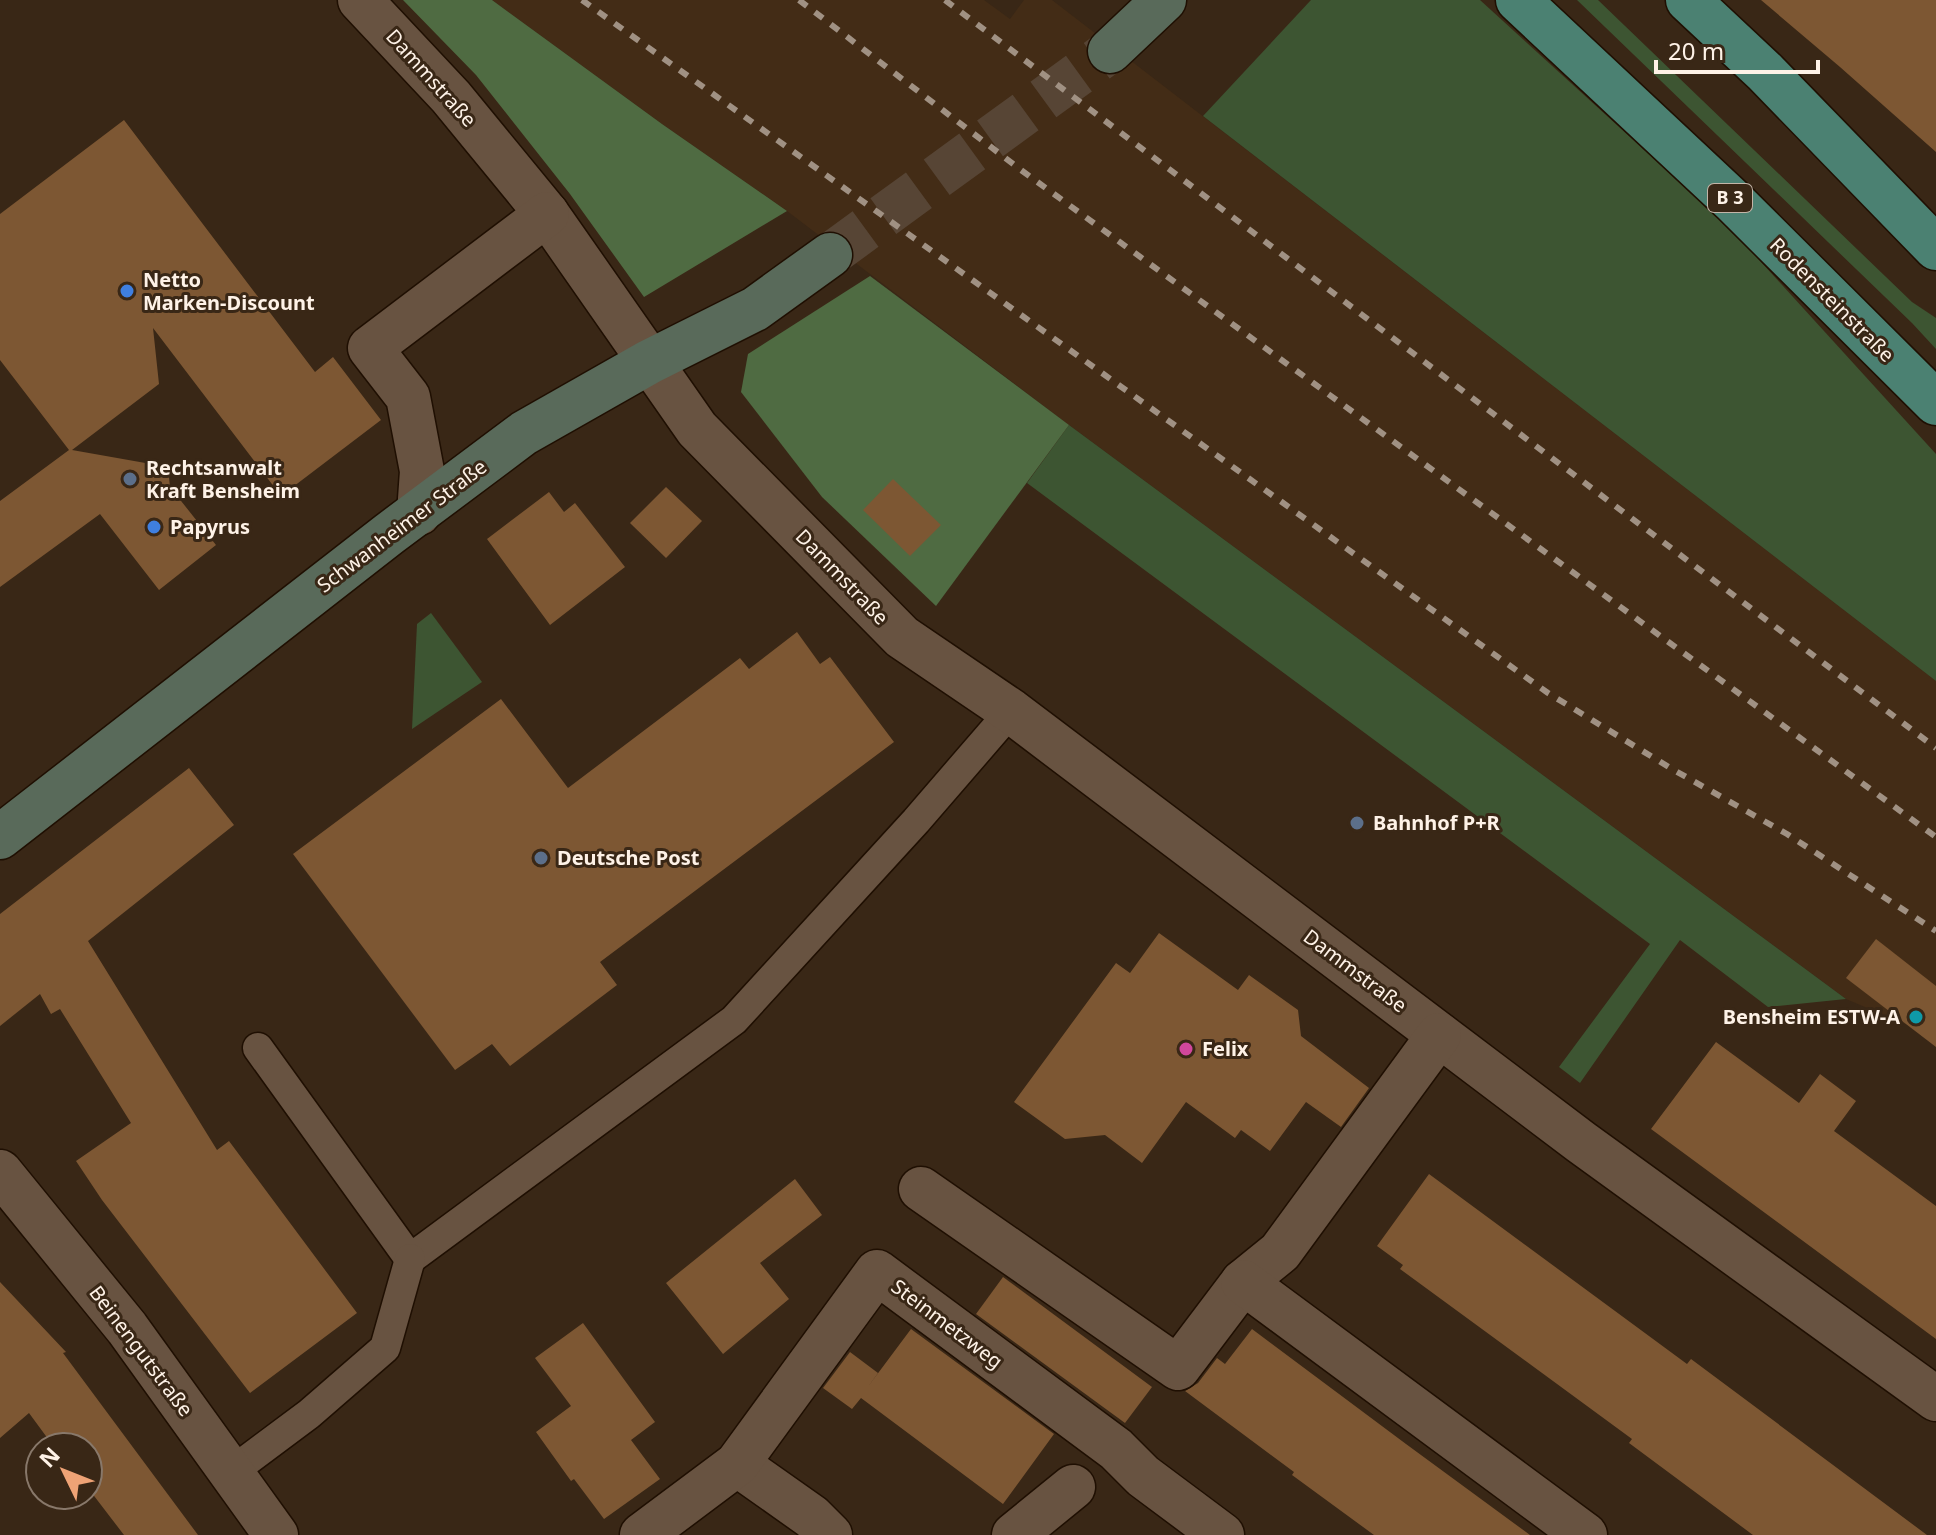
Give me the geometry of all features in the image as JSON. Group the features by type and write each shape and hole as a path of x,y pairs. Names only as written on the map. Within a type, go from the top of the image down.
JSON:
{"main road":[{"path":"1110,51 1164,0"},
{"name":"Rodensteinstraße","path":"1518,0 1734,202 1936,403"},
{"path":"1688,0 1765,72 1936,248"},
{"name":"Schwanheimer Straße","path":"0,837 524,433 649,362 755,309 830,255"}],"street":[{"name":"Dammstraße","path":"360,0 451,97 547,214 697,429 902,637 1011,711 1581,1142 1936,1399"},
{"path":"419,513 422,471 408,397 370,348 547,214"},
{"path":"921,1189 1178,1368 1243,1282 1280,1252 1439,1035"},
{"name":"Beinengutstraße","path":"0,1172 127,1328 276,1535"},
{"name":"Steinmetzweg","path":"642,1535 737,1464 877,1272 1116,1449 1143,1476 1222,1535"},
{"path":"1243,1282 1585,1535"},
{"path":"737,1464 812,1517 830,1535"},
{"path":"1014,1535 1073,1487"}],"lane":[{"path":"230,1473 309,1414 385,1348 410,1259 734,1020 916,821 1011,711"},
{"path":"258,1048 410,1259"}],"shaded area":[{"path":"492,0 984,0 1010,19 1024,0 1052,0 1936,681 1936,1037 1846,999 1069,425 787,211"}],"green space":[{"path":"403,0 492,0 787,211 644,297 570,194 476,75"},
{"path":"1311,0 1480,0 1731,229 1936,454 1936,681 1203,116"},
{"path":"1577,0 1598,0 1912,302 1936,318 1936,349 1912,323"},
{"path":"870,276 1069,425 936,606 822,497 741,392 748,354"},
{"path":"1069,425 1846,999 1768,1007 1680,940 1580,1083 1559,1067 1650,944 1027,483"},
{"path":"431,613 482,682 412,729 417,624"}],"building":[{"path":"1761,0 1936,0 1936,152 1840,67"},
{"name":"Netto Marken-Discount","path":"124,120 315,372 333,357 381,420 281,496 153,328 159,384 72,450 168,467 170,487 216,545 159,590 100,514 0,587 0,501 69,450 0,360 0,214"},
{"path":"893,479 941,525 910,556 863,510"},
{"path":"666,487 702,521 666,558 630,523"},
{"path":"549,492 564,512 575,503 625,567 550,625 487,539"},
{"name":"Deutsche Post","path":"797,632 820,664 830,657 894,742 600,962 617,985 510,1066 492,1044 455,1070 293,854 501,699 568,788 740,658 749,669"},
{"path":"189,768 234,825 88,941 217,1150 229,1141 357,1313 250,1393 102,1200 76,1161 131,1123 60,1009 51,1014 40,994 0,1026 0,914"},
{"name":"Felix","path":"1159,933 1238,990 1249,975 1298,1010 1301,1036 1369,1088 1341,1127 1306,1102 1270,1151 1241,1130 1235,1138 1186,1102 1142,1163 1105,1135 1065,1139 1014,1102 1116,963 1130,973"},
{"name":"Bensheim ESTW-A","path":"1876,939 1936,986 1936,1047 1846,978"},
{"path":"1716,1042 1799,1103 1820,1074 1856,1101 1834,1131 1936,1206 1936,1339 1651,1129"},
{"path":"1429,1174 1687,1364 1691,1359 1927,1535 1753,1535 1629,1443 1632,1439 1400,1269 1403,1265 1377,1246"},
{"path":"795,1179 822,1215 760,1263 789,1299 723,1354 666,1283"},
{"path":"1003,1277 1152,1387 1125,1423 976,1314"},
{"path":"0,1282 66,1352 63,1353 198,1535 124,1535 104,1509 104,1431 42,1431 29,1413 0,1438"},
{"path":"583,1323 655,1422 631,1440 660,1479 604,1519 574,1479 571,1481 536,1432 571,1406 535,1358"},
{"path":"911,1329 1054,1434 1003,1504 861,1398 852,1409 823,1388 850,1352 878,1373 867,1388"},
{"path":"1252,1329 1530,1535 1374,1535 1292,1475 1294,1472 1185,1391 1198,1383 1217,1358 1225,1364"}],"tunnel":[{"path":"830,255 1110,51"}],"railway":[{"path":"582,0 1548,693 1672,769 1787,834 1936,931"},
{"path":"799,0 1021,170 1936,837"},
{"path":"945,0 1936,748"}],"place":[{"name":"Netto Marken-Discount","path":"127,291"},
{"name":"Rechtsanwalt Kraft Bensheim","path":"130,479"},
{"name":"Papyrus","path":"154,527"},
{"name":"Bahnhof P+R","path":"1357,823"},
{"name":"Deutsche Post","path":"541,858"},
{"name":"Bensheim ESTW-A","path":"1916,1017"},
{"name":"Felix","path":"1186,1049"}]}
